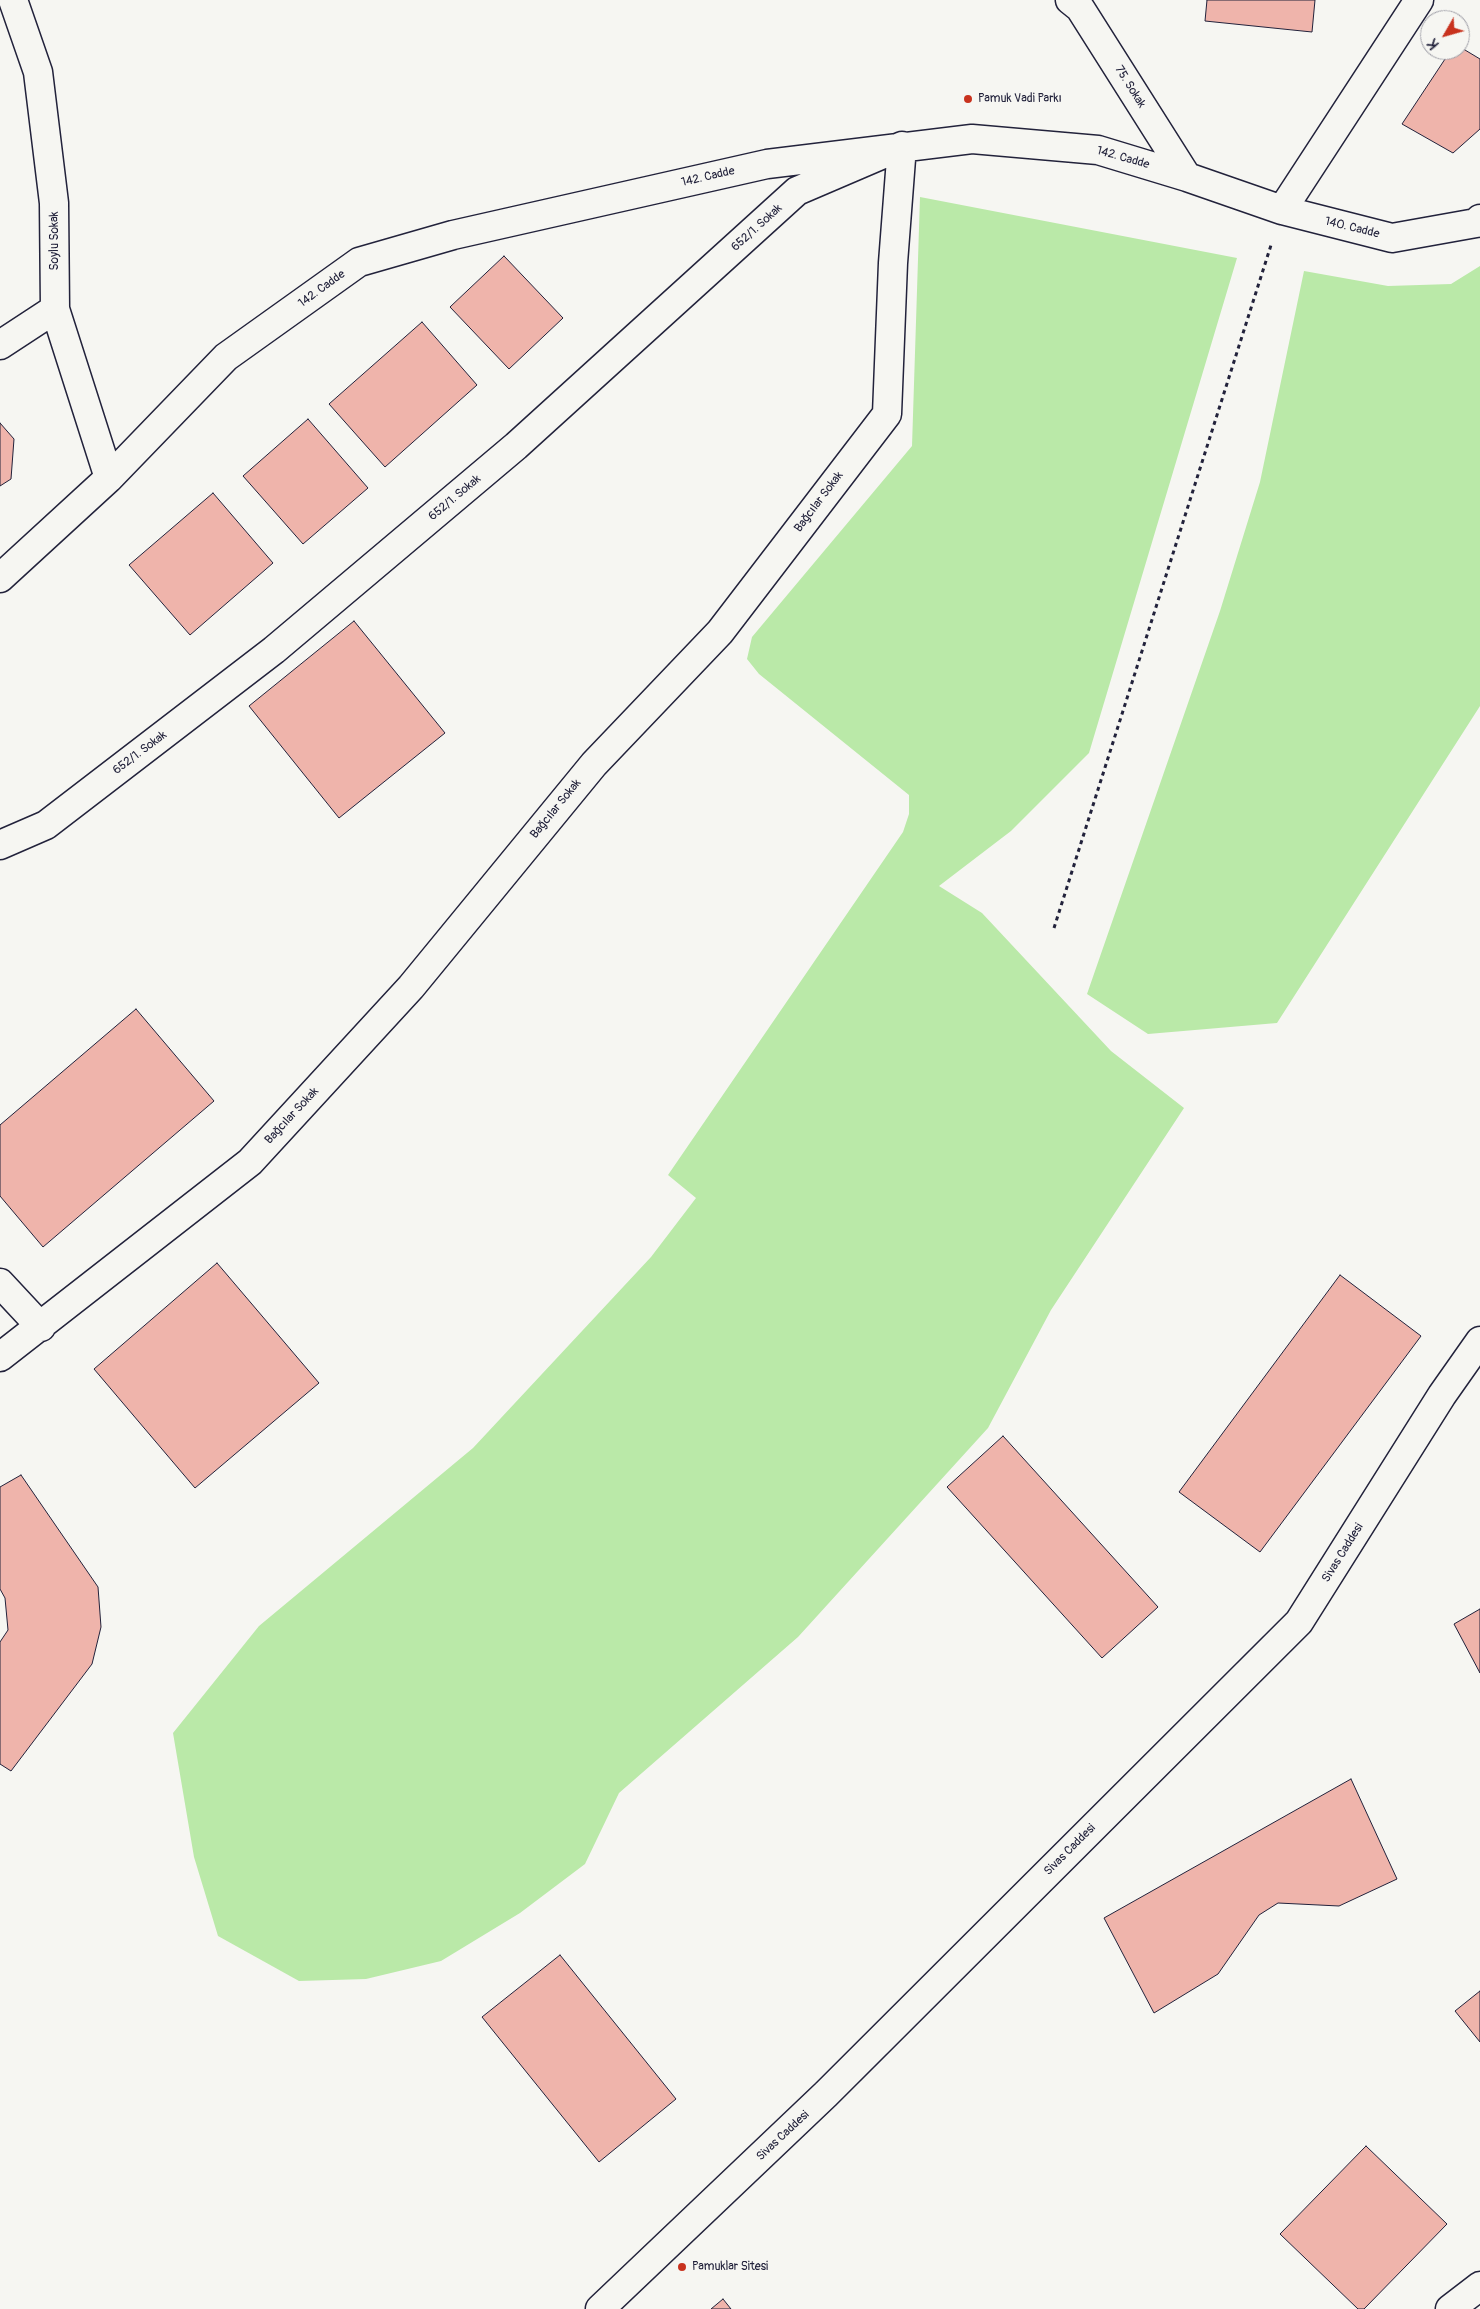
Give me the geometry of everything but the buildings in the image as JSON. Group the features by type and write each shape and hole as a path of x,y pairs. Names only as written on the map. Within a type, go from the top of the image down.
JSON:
{"street":[{"name":"Soylu Sokak","path":"13,0 38,72 54,203 55,309 109,478"},
{"name":"75. Sokak","path":"1070,0 1080,8 1188,177"},
{"path":"1282,210 1419,0"},
{"name":"142. Cadde","path":"0,578 109,478 226,358 359,262 453,235 767,164 972,138 1098,150 1188,177 1282,210"},
{"name":"652/1. Sokak","path":"0,846 46,825 274,650 516,446 797,191 902,146"},
{"name":"Bağcılar Sokak","path":"0,1358 250,1162 411,987 594,764 720,632 887,414 893,263 902,146"},
{"name":"140. Cadde","path":"1282,210 1392,238 1476,223 1480,219"},
{"path":"0,345 55,309"},
{"path":"0,1283 41,1327"},
{"name":"Sivas Caddesi","path":"600,2309 826,2094 1299,1622 1442,1395 1480,1341"},
{"path":"1450,2309 1480,2286"}],"path":[{"path":"1054,928 1282,210"}],"green space":[{"path":"920,197 1237,258 1089,753 1011,831 939,886 982,913 1111,1051 1184,1108 1051,1310 988,1428 798,1637 619,1793 585,1864 520,1913 441,1961 366,1979 299,1981 218,1936 194,1857 173,1733 259,1626 473,1448 651,1257 696,1198 668,1175 903,832 909,814 909,795 759,674 747,659 752,637 912,446"},
{"path":"1480,266 1480,706 1277,1023 1148,1034 1087,994 1220,611 1260,482 1304,271 1388,286 1451,284"}],"place":[{"name":"Pamuk Vadi Parkı","path":"968,99"},
{"name":"Pamuklar Sitesi","path":"682,2267"}]}
